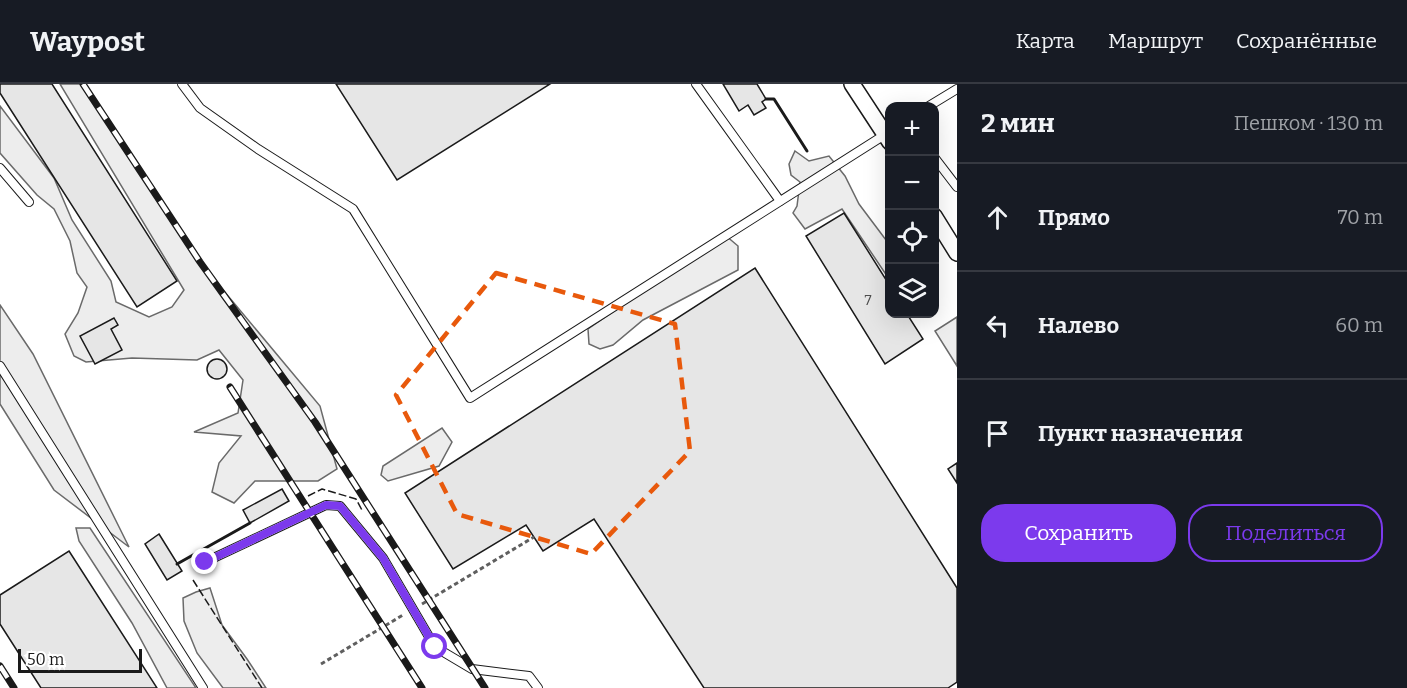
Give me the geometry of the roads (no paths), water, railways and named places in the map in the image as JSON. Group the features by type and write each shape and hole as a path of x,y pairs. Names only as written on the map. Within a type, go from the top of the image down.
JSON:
{"street":[{"path":"852,84 885,132"},
{"path":"939,224 957,253"}],"lane":[{"path":"182,84 200,108 258,149 352,209 470,398 780,201 885,138"},
{"path":"696,84 780,201"},
{"path":"936,102 957,89"},
{"path":"939,164 957,187"},
{"path":"0,168 29,202"},
{"path":"0,366 202,688"},
{"path":"205,562 326,505 340,506 383,558 435,647 472,669 529,676 538,688"}],"railway":[{"path":"83,84 200,262 315,422 485,688"},
{"path":"230,387 422,688"},
{"path":"0,666 14,688"}]}
